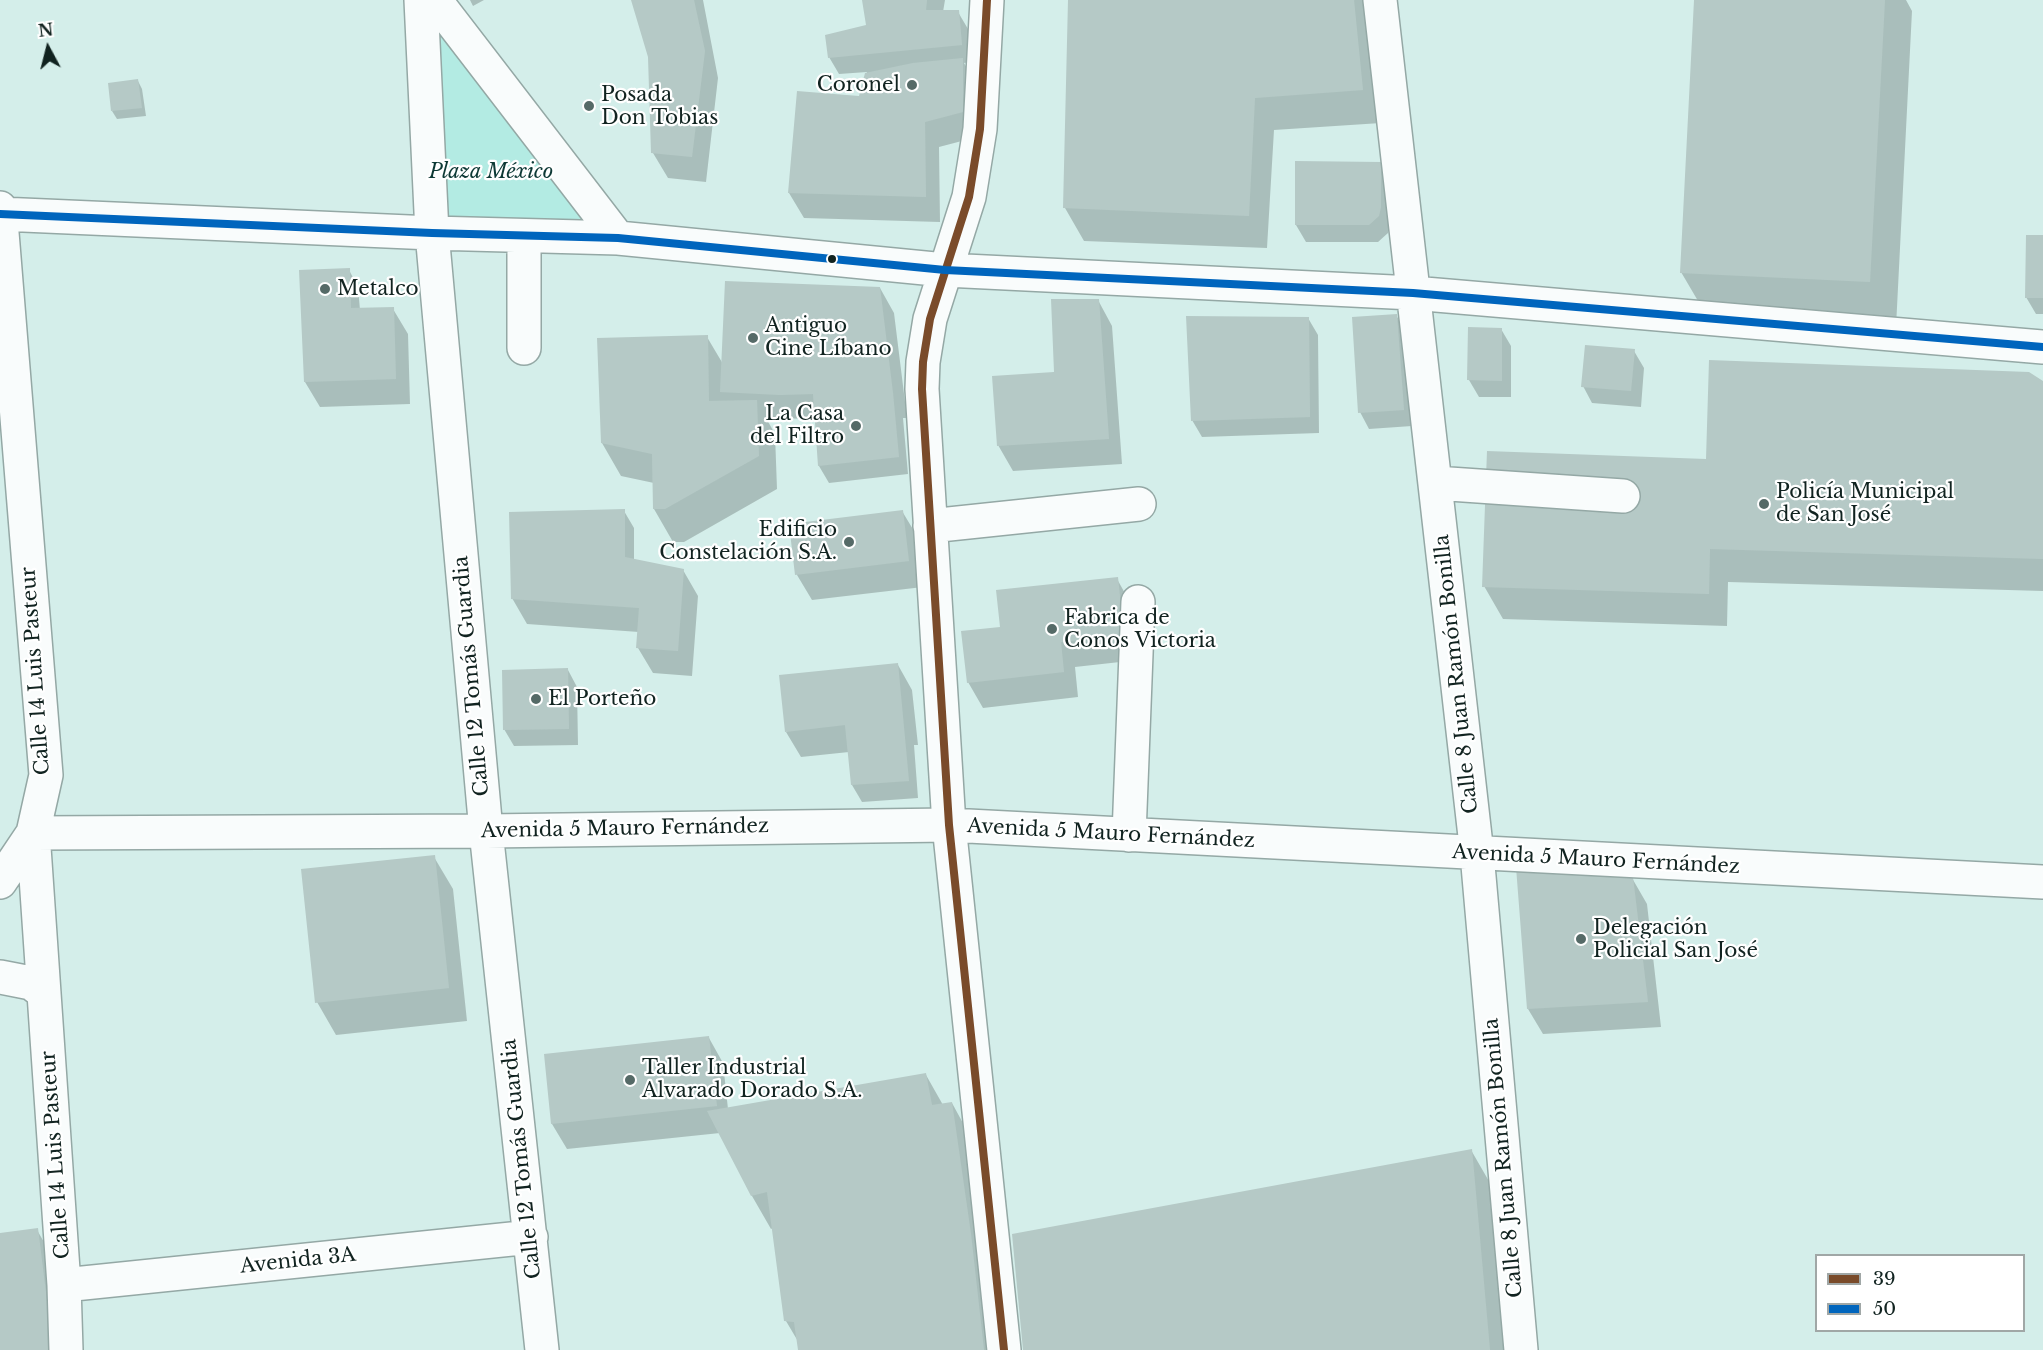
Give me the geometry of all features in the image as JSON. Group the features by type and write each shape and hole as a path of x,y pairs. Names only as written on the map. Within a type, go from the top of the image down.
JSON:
{"street":[{"name":"Calle 12 Tomás Guardia","path":"421,0 432,233 486,831 542,1350"},
{"path":"435,0 618,238"},
{"path":"987,0 978,140 969,198 930,319 922,362 922,389 949,825 1004,1350"},
{"name":"Calle 8 Juan Ramón Bonilla","path":"1380,0 1477,854 1521,1350"},
{"name":"Calle 14 Luis Pasteur","path":"0,208 46,775 33,833 64,1285 66,1350"},
{"path":"0,214 432,233 618,238 945,270 1413,294 2043,347"},
{"path":"524,236 524,348"},
{"path":"1435,483 1623,496"},
{"path":"930,526 1139,504"},
{"path":"1129,835 1138,602"},
{"name":"Avenida 5 Mauro Fernández","path":"33,833 486,831 949,825 2043,882"},
{"path":"0,882 33,833"},
{"path":"0,977 31,983 44,993"},
{"name":"Avenida 3A","path":"64,1285 531,1237"}],"green space":[{"name":"Plaza México","path":"435,0 618,238 432,233"}],"building":[{"path":"631,0 694,0 705,51 692,157 651,153 648,57"},
{"path":"862,0 927,0 926,10 959,10 962,45 828,58 825,35 866,25"},
{"path":"1068,0 1354,0 1363,90 1255,98 1249,216 1063,208"},
{"path":"1694,0 1885,0 1870,282 1680,273"},
{"path":"963,58 963,112 925,122 926,197 788,193 797,91 859,96 865,73 913,63"},
{"path":"138,79 142,108 111,111 108,83"},
{"path":"1295,161 1381,162 1379,216 1369,225 1295,225"},
{"path":"2026,235 2043,235 2043,298 2025,298"},
{"path":"350,268 351,308 394,307 396,379 304,382 299,270"},
{"path":"725,281 880,287 899,457 818,466 813,394 720,392"},
{"path":"1051,299 1099,299 1109,439 997,446 992,376 1054,372"},
{"path":"1397,314 1404,410 1358,413 1352,317"},
{"path":"1186,316 1309,317 1310,417 1191,421"},
{"path":"1468,327 1502,328 1502,381 1467,380"},
{"name":"La Casa del Filtro","path":"708,335 709,401 757,400 759,456 665,509 653,509 652,454 601,443 597,338"},
{"path":"1585,345 1635,349 1631,391 1581,387"},
{"name":"Policía Municipal de San José","path":"1709,360 2029,372 2043,381 2043,559 1710,549 1709,594 1482,587 1487,451 1706,459"},
{"path":"625,509 625,557 684,569 678,651 636,648 639,608 511,599 509,512"},
{"name":"Edificio Constelación S.A.","path":"903,510 909,561 795,575 789,524"},
{"name":"Fabrica de Conos Victoria","path":"1118,577 1124,635 1061,642 1064,672 967,683 961,631 1000,627 996,590"},
{"path":"898,663 909,781 851,785 845,725 785,732 779,675"},
{"name":"El Porteño","path":"568,668 569,729 503,730 502,670"},
{"path":"435,855 449,988 315,1003 301,869"},
{"name":"Delegación Policial San José","path":"1516,867 1633,877 1648,1002 1527,1009"},
{"name":"Taller Industrial Alvarado Dorado S.A.","path":"709,1036 717,1106 551,1124 544,1054"},
{"path":"926,1073 932,1105 952,1102 971,1234 984,1350 798,1350 794,1322 784,1321 767,1192 751,1196 707,1111"},
{"path":"1472,1149 1490,1350 1023,1350 1012,1234"},
{"path":"38,1228 53,1350 0,1350 0,1233"}],"transit line":[{"name":"39","path":"987,0 980,129 969,197 930,319 923,362 922,389 949,825 1004,1350"},
{"name":"50","path":"0,214 432,233 618,238 945,270 1413,293 2043,347"}],"place":[{"name":"Coronel","path":"912,85"},
{"name":"Posada Don Tobias","path":"589,106"},
{"name":"Metalco","path":"325,289"},
{"name":"Antiguo Cine Líbano","path":"753,338"},
{"name":"La Casa del Filtro","path":"856,426"},
{"name":"Policía Municipal de San José","path":"1764,504"},
{"name":"Edificio Constelación S.A.","path":"849,542"},
{"name":"Fabrica de Conos Victoria","path":"1052,629"},
{"name":"El Porteño","path":"536,699"},
{"name":"Delegación Policial San José","path":"1581,939"},
{"name":"Taller Industrial Alvarado Dorado S.A.","path":"630,1080"}]}
